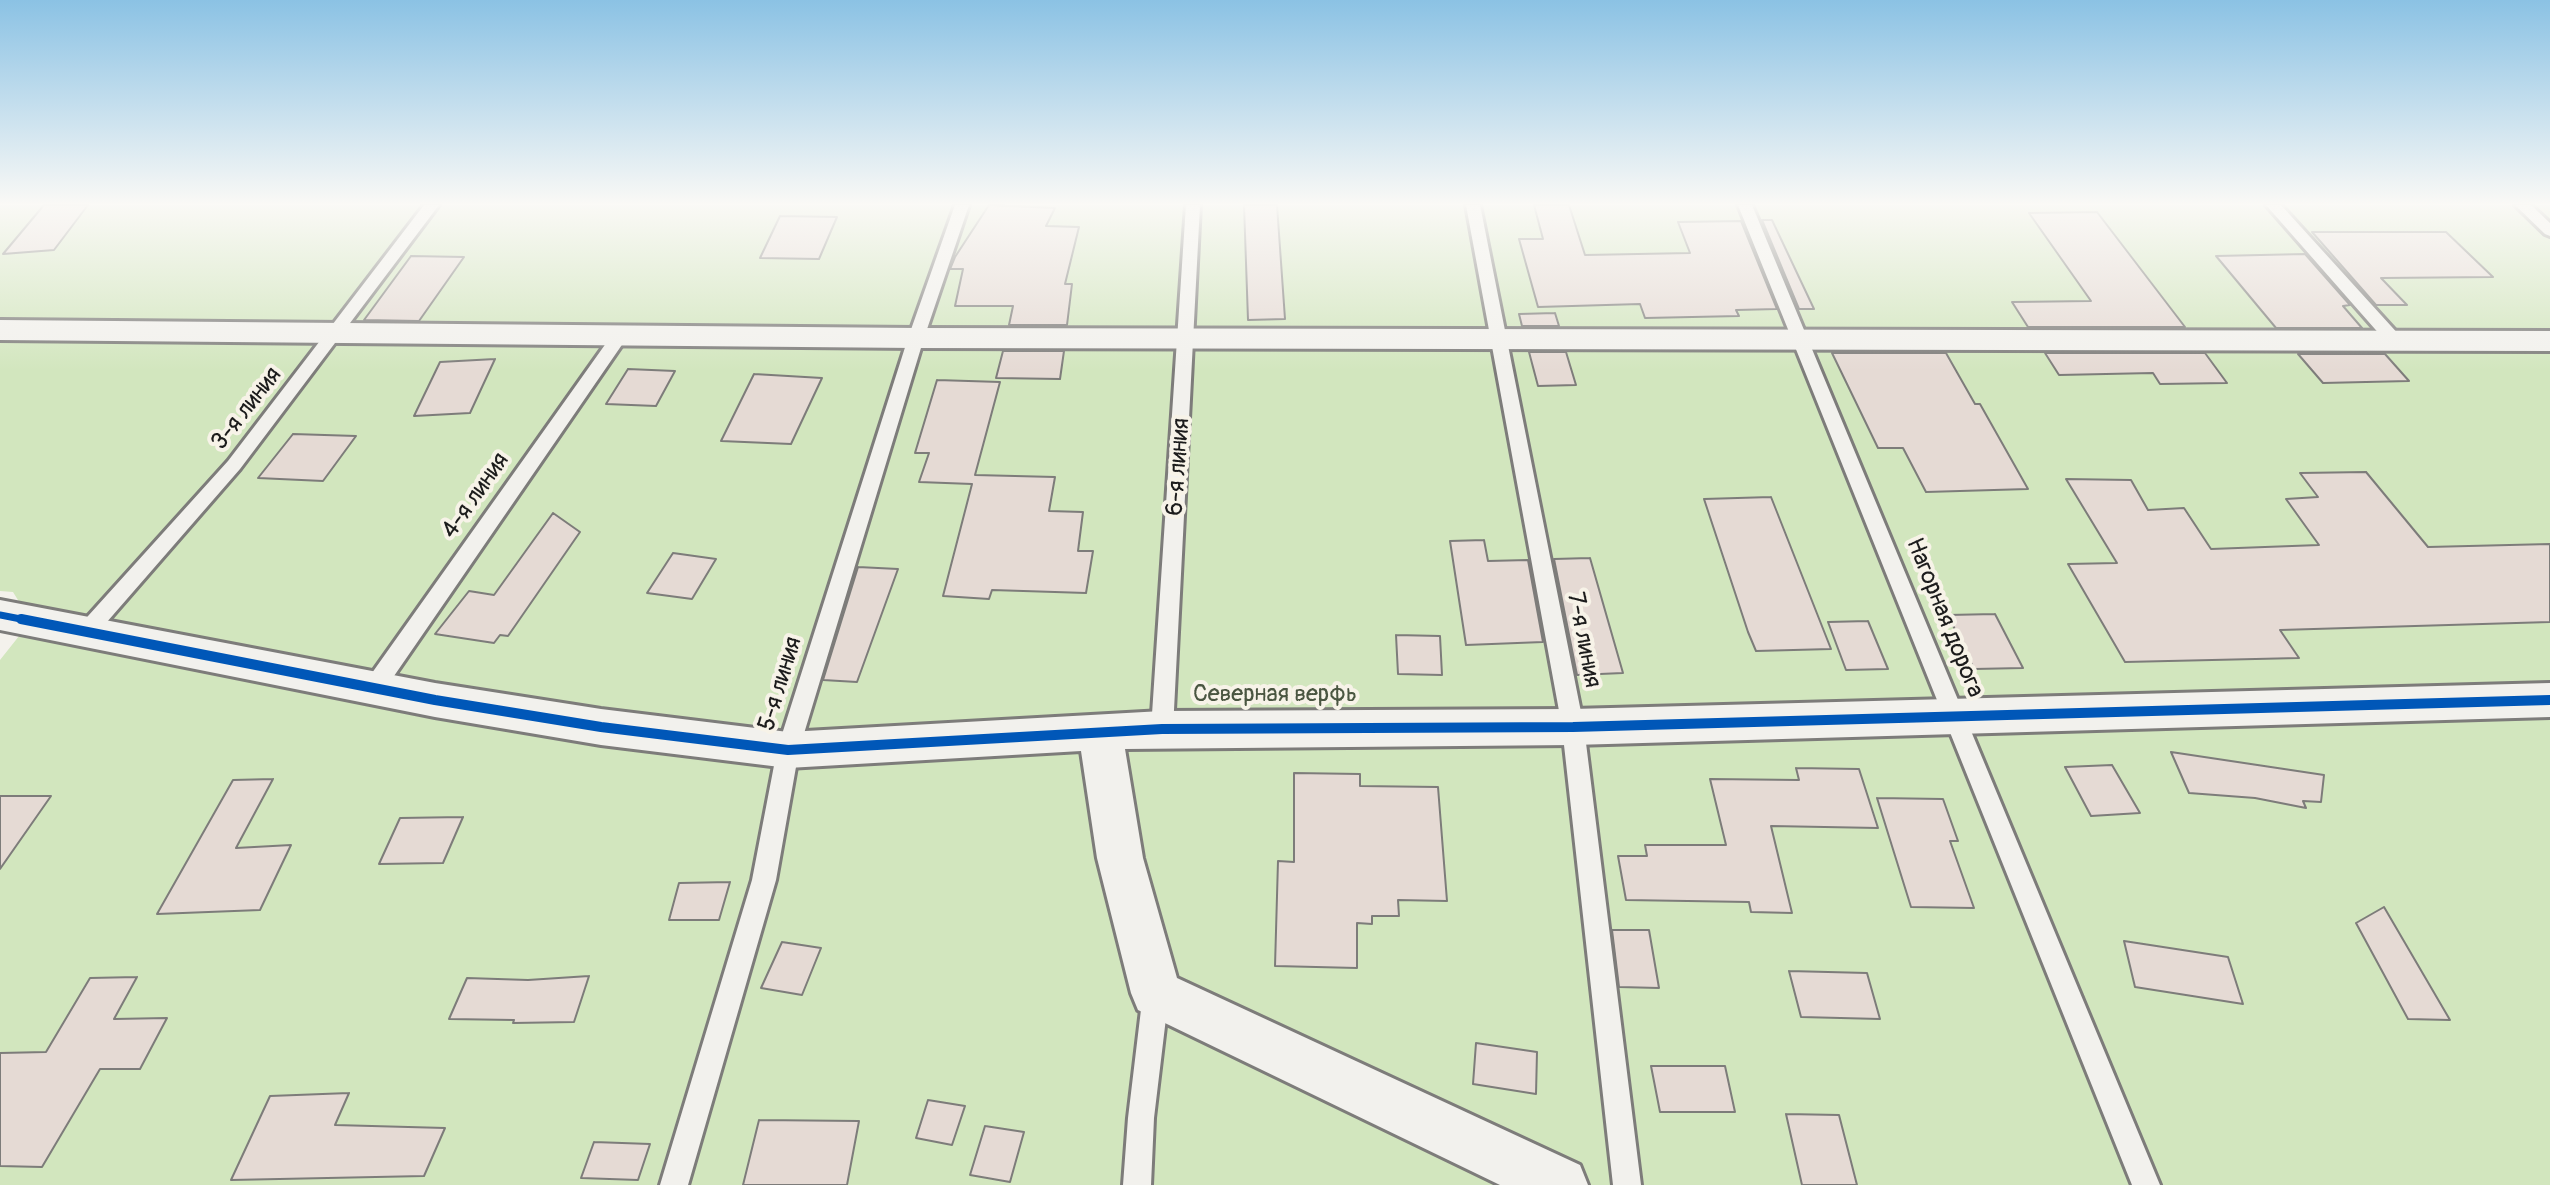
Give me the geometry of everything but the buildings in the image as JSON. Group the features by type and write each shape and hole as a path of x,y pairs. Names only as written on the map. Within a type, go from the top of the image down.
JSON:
{"street":[{"path":"0,330 916,338 2550,341"},
{"path":"0,615 435,700 601,727 788,750 1162,729 1573,727 2550,700"},
{"path":"1100,732 1120,858 1156,993 1560,1185"}],"lane":[{"name":"3-я линия","path":"86,632 234,465 391,260"},
{"name":"5-я линия","path":"674,1185 764,880 788,750 943,260"},
{"name":"6-я линия","path":"1162,729 1191,260"},
{"name":"7-я линия","path":"1484,260 1573,727 1627,1185"},
{"name":"Нагорная дорога","path":"1768,260 2146,1185"},
{"path":"2323,260 2395,341"},
{"name":"4-я линия","path":"375,686 620,336"},
{"path":"1137,1185 1141,1118 1156,993"}],"green space":[{"name":"Северная верфь","path":"0,260 2550,260 2550,1185 0,1185 0,660 31,621 13,592 0,591"}],"cycle path":[{"path":"0,615 435,700 601,727 788,750 1162,729 1573,727 2550,700"}]}
